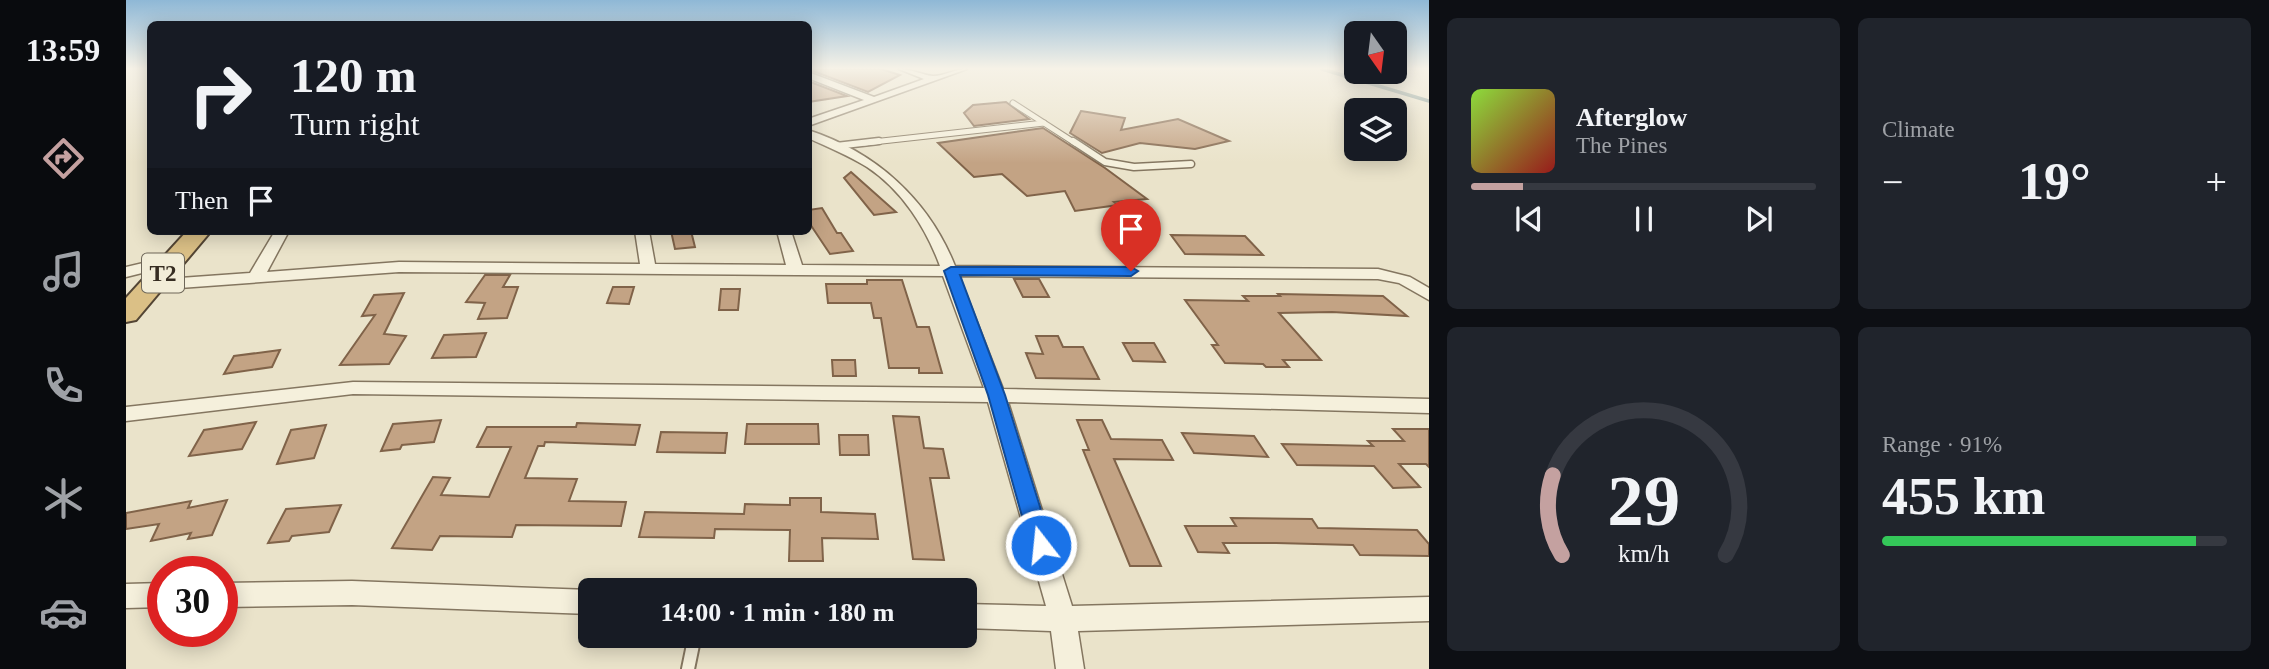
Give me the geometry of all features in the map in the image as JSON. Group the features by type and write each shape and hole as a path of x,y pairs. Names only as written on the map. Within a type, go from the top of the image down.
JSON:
{"highway":[{"name":"T2","path":"126,314 196,235"}],"street":[{"path":"812,121 869,100"},
{"path":"812,135 872,165 907,196 937,238 996,395 1063,619 1070,669"},
{"path":"256,277 280,235"},
{"path":"643,235 648,267"},
{"path":"785,235 795,269"},
{"path":"126,272 173,261"},
{"path":"152,285 398,267 648,267 1378,274 1404,280 1429,295"},
{"path":"126,414 353,388 996,395 1429,406"},
{"path":"238,595 352,593 578,602"},
{"path":"126,596 147,595"},
{"path":"977,616 1063,619 1429,609"}],"lane":[{"path":"1013,103 1105,162 1118,166 1191,164"},
{"path":"836,146 1044,123"},
{"path":"688,669 692,648"}],"building":[{"path":"1006,102 1029,119 974,126 964,113 973,105"},
{"path":"1081,111 1125,118 1121,130 1178,119 1229,141 1195,149 1140,143 1102,153 1070,133"},
{"path":"1043,128 1147,199 1114,202 1118,205 1075,211 1065,191 1027,196 1002,174 974,177 938,143"},
{"path":"851,172 896,212 874,215 844,178"},
{"path":"822,208 837,233 841,233 853,251 830,254 812,227 812,209"},
{"path":"672,235 692,235 695,247 675,249"},
{"path":"1171,235 1245,236 1263,255 1185,254"},
{"path":"485,275 510,275 503,287 518,287 507,318 478,319 485,303 466,302"},
{"path":"1014,279 1039,279 1049,297 1023,297"},
{"path":"867,280 902,280 917,327 929,327 942,373 919,373 919,368 889,368 881,318 874,318 871,303 828,303 826,284 867,284"},
{"path":"613,287 634,287 629,304 607,303"},
{"path":"721,289 740,289 738,310 719,310"},
{"path":"404,293 384,334 406,336 389,364 340,365 375,315 362,316 374,295"},
{"path":"1278,294 1383,296 1407,316 1332,312 1279,313 1321,360 1283,360 1289,367 1266,367 1263,364 1225,363 1212,345 1218,345 1185,300 1248,301 1243,296 1280,296"},
{"path":"486,333 476,357 432,358 444,335"},
{"path":"1036,336 1058,336 1063,347 1083,347 1099,379 1036,378 1026,353 1043,354"},
{"path":"1123,343 1154,343 1165,362 1133,361"},
{"path":"280,350 272,367 224,374 234,356"},
{"path":"832,360 855,360 856,376 833,376"},
{"path":"893,416 919,417 924,448 943,449 949,478 930,478 944,560 913,559"},
{"path":"441,420 434,442 402,445 400,449 381,451 393,424"},
{"path":"1077,420 1102,420 1111,439 1162,440 1173,460 1114,459 1161,566 1130,566 1083,450 1089,450"},
{"path":"256,422 242,449 189,456 204,430"},
{"path":"577,423 640,425 635,445 545,442 544,446 538,446 525,478 577,479 569,501 626,502 621,526 516,525 512,537 440,536 432,550 392,548 433,477 450,478 441,495 489,497 511,447 477,447 487,427 576,427"},
{"path":"747,424 818,424 819,444 745,444"},
{"path":"326,425 314,458 277,464 291,430"},
{"path":"1393,429 1429,429 1429,467 1426,464 1399,464 1420,487 1393,488 1374,466 1297,465 1282,444 1373,446 1368,441 1404,441"},
{"path":"661,432 727,433 725,453 657,452"},
{"path":"1182,433 1254,436 1268,457 1194,453"},
{"path":"839,435 868,435 869,455 840,455"},
{"path":"790,498 821,498 821,512 875,514 878,539 822,538 823,561 789,561 790,530 715,529 714,538 639,537 645,512 744,514 745,504 790,505"},
{"path":"227,500 212,535 188,539 191,533 151,541 159,524 126,529 126,513 191,501 188,508"},
{"path":"341,505 329,532 292,536 289,541 268,543 286,509"},
{"path":"1231,518 1312,519 1318,528 1417,530 1429,544 1429,556 1360,555 1353,545 1276,543 1223,543 1229,553 1198,552 1185,526 1236,526"}],"route":[{"path":"1041,545 996,395 951,271 1131,271"}]}
